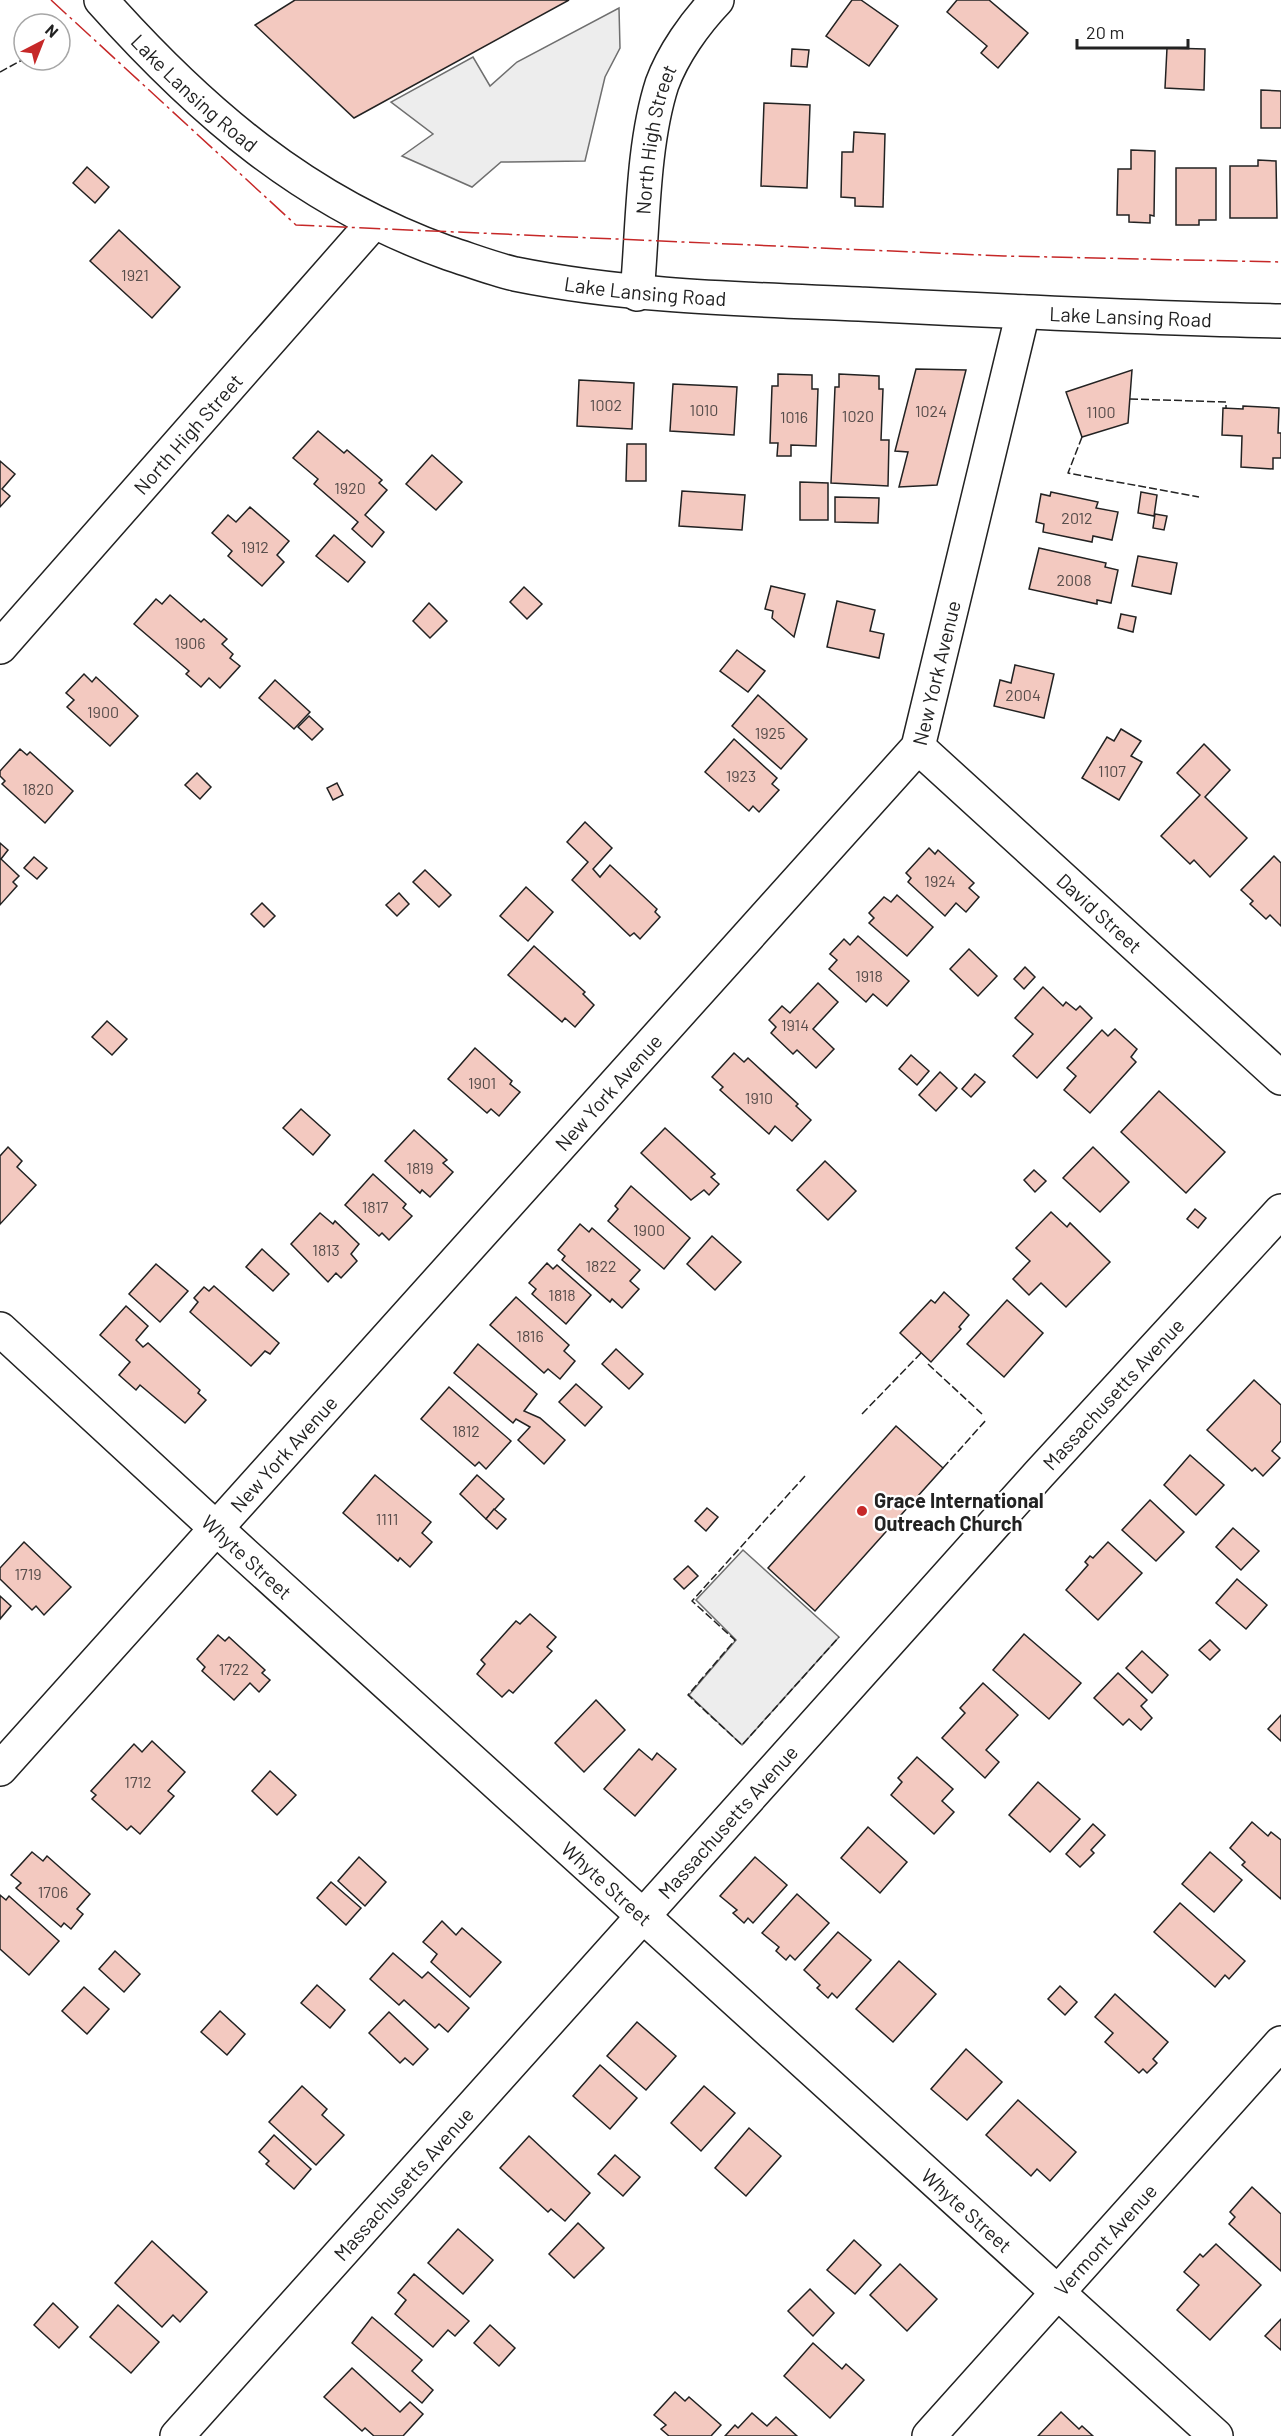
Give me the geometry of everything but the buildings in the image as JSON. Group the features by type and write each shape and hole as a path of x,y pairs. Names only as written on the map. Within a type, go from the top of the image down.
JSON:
{"street":[{"name":"Lake Lansing Road","path":"101,0 173,77 240,138 319,193 374,222 427,245 513,274 637,294 1023,312 1281,321"},
{"name":"North High Street","path":"637,294 649,150 662,84 679,50 703,14 717,0"},
{"name":"North High Street","path":"0,647 374,222"},
{"name":"New York Avenue","path":"0,1768 918,747 1023,312"},
{"name":"David Street","path":"918,747 1281,1078"},
{"name":"Massachusetts Avenue","path":"177,2436 1032,1481 1281,1211"},
{"name":"Whyte Street","path":"0,1329 642,1917 1216,2436"},
{"name":"Vermont Avenue","path":"929,2436 1281,2043"}],"shaded area":[{"path":"619,8 620,48 605,77 585,161 501,162 472,187 402,156 433,134 391,102 473,57 490,86 517,62"},
{"path":"743,1550 839,1637 742,1745 689,1695 736,1640 696,1600"}],"fence":[{"path":"0,72 12,66"},
{"path":"1130,399 1226,402 1226,408"},
{"path":"1082,437 1068,473 1199,497"},
{"path":"862,1414 921,1353"},
{"path":"928,1364 982,1414"},
{"path":"943,1468 987,1419"},
{"path":"805,1476 692,1601 735,1640 688,1695 742,1745 839,1637"}],"power":[{"path":"51,0 296,225 1004,256 1281,262"}],"place":[{"name":"Grace International Outreach Church","path":"862,1511"}]}
